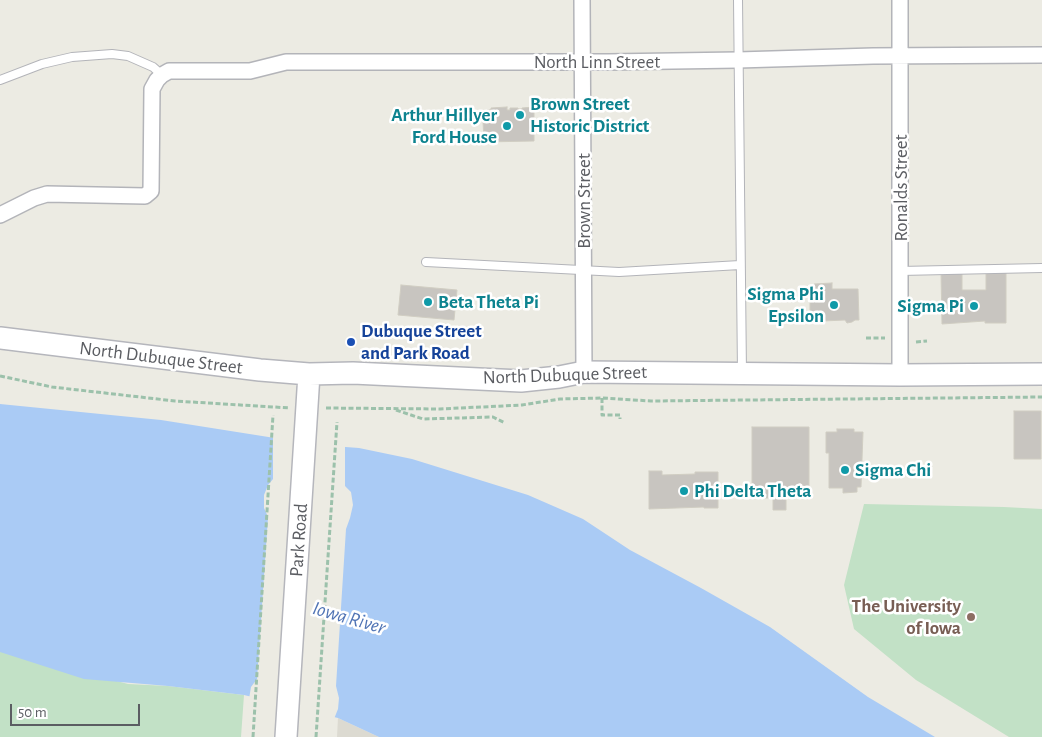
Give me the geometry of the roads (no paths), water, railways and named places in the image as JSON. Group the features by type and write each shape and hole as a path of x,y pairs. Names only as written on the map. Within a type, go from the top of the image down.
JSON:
{"main road":[{"name":"North Dubuque Street","path":"0,338 260,370 309,374 354,373 521,381 584,372 900,375 1042,374"},
{"name":"Park Road","path":"286,737 309,374"}],"street":[{"name":"Brown Street","path":"582,0 584,372"},
{"name":"Ronalds Street","path":"900,0 900,375"},
{"name":"North Linn Street","path":"159,77 169,72 250,71 286,62 583,62 1042,55"},
{"path":"0,215 34,198 47,194 145,196 151,191 152,89 159,77"}],"lane":[{"path":"738,0 742,373"},
{"path":"0,80 42,64 72,57 112,54 128,56 153,67 159,77"},
{"path":"426,262 619,272 740,265"},
{"path":"900,271 1042,268"}],"water":[{"name":"Iowa River","path":"0,404 161,420 319,445 359,448 412,459 528,495 583,519 630,550 770,627 868,697 935,737 379,737 338,718 244,695 84,679 0,652"}],"place":[{"name":"Brown Street Historic District","path":"520,115"},
{"name":"Arthur Hillyer Ford House","path":"507,126"},
{"name":"Beta Theta Pi","path":"428,302"},
{"name":"Sigma Phi Epsilon","path":"834,305"},
{"name":"Sigma Pi","path":"974,306"},
{"name":"Dubuque Street and Park Road","path":"351,342"},
{"name":"Sigma Chi","path":"845,470"},
{"name":"Phi Delta Theta","path":"684,491"},
{"name":"The University of Iowa","path":"971,617"}]}
